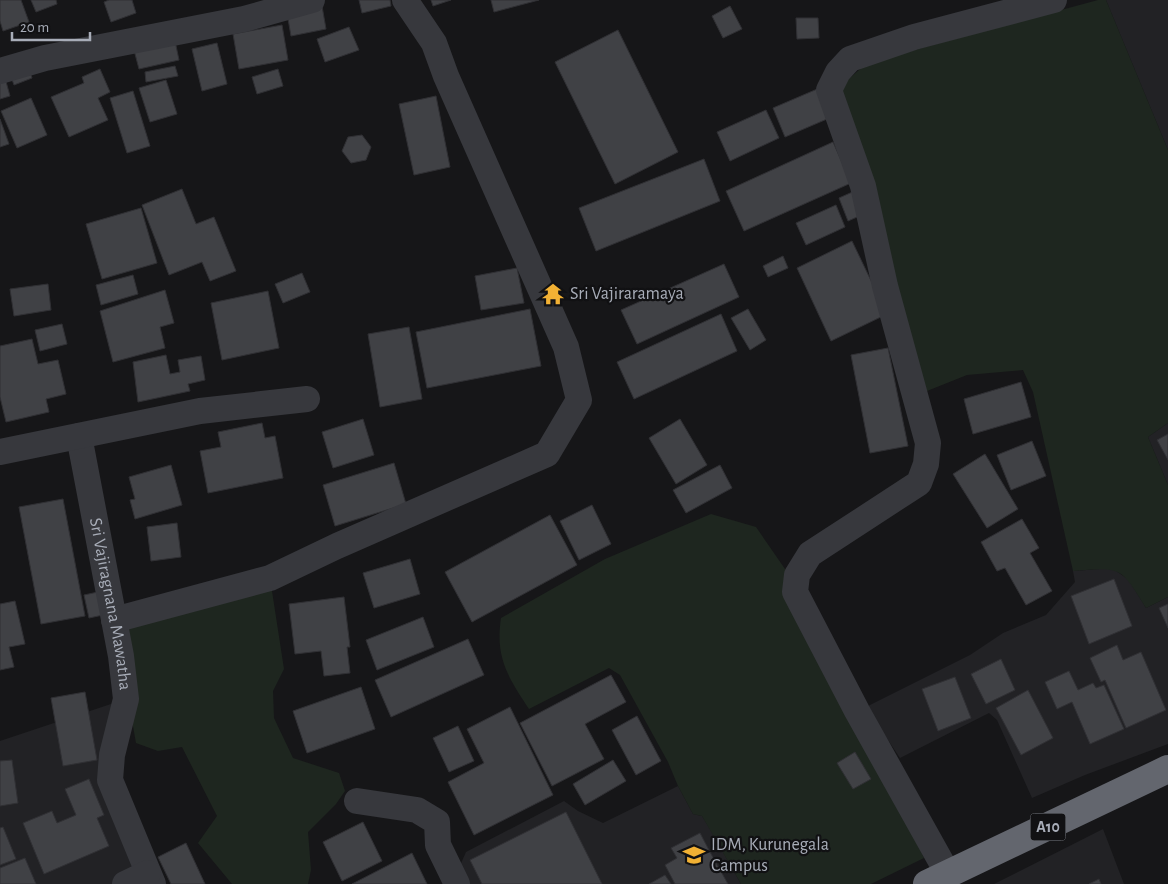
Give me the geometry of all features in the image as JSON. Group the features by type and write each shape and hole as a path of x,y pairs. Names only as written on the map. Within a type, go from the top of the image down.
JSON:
{"highway":[{"name":"A10","path":"937,879 1168,769"}],"street":[{"path":"0,71 45,58 244,19 312,0"},
{"path":"114,620 270,578 337,546 547,454 580,400 566,347 446,76 434,43 405,0"},
{"path":"937,879 857,711 795,592 797,575 810,554 919,483 926,464 928,443 885,286 863,186 829,90 838,72 850,59 914,37 1054,0"},
{"path":"0,452 200,412 307,399"},
{"name":"Sri Vajiragnana Mawatha","path":"79,436 114,620 126,698 112,755 110,780 151,879"},
{"path":"357,801 417,810 436,822 438,845 457,884"},
{"path":"125,884 151,879"}],"shaded area":[{"path":"1098,0 1106,0 1168,150 1168,423 1148,437 1168,485 1168,597 1146,608 1131,584 1118,572 1101,569 1073,571 1033,392 1023,370 967,375 922,393 835,91 867,63"},
{"path":"1106,0 1168,0 1168,150"},
{"path":"1168,423 1168,485 1148,437"},
{"path":"711,514 756,527 794,582 924,858 871,884 741,884 702,816 693,814 668,762 620,675 609,668 529,709 515,687 509,677 502,656 500,645 501,618 605,559"},
{"path":"1112,568 1129,580 1146,608 1168,597 1168,744 1085,775 1032,798 997,720 989,713 900,758 866,707 970,655 1003,633 1046,615 1075,582 1073,571"},
{"path":"270,578 284,669 273,691 274,718 293,758 339,773 345,791 336,804 308,832 311,870 308,884 232,884 198,843 217,816 182,747 158,751 136,743 114,620"},
{"path":"126,699 112,755 153,884 0,884 0,741"},
{"path":"678,786 693,814 702,816 741,884 457,884 458,870 466,852 564,801 578,811 603,823"},
{"path":"1103,829 1124,884 994,884"}],"building":[{"path":"0,0 21,0 29,22 3,31 0,21"},
{"path":"31,0 56,0 57,4 36,12"},
{"path":"109,0 132,0 136,13 111,22 104,2"},
{"path":"359,0 390,0 391,6 362,13"},
{"path":"431,0 451,0 433,6"},
{"path":"491,0 539,0 494,12"},
{"path":"322,6 326,29 291,36 287,13"},
{"path":"730,6 742,29 723,38 712,16"},
{"path":"796,18 818,18 819,38 797,39"},
{"path":"282,25 288,60 239,69 233,34"},
{"path":"349,27 359,50 325,62 317,39"},
{"path":"618,30 678,152 615,184 555,62"},
{"path":"175,41 179,60 139,69 134,50"},
{"path":"217,43 227,84 202,91 192,49"},
{"path":"175,66 178,76 146,82 145,72"},
{"path":"28,67 32,78 14,85 10,74"},
{"path":"100,69 110,92 98,98 108,120 69,137 51,97 84,83 82,77"},
{"path":"278,69 283,86 257,94 252,77"},
{"path":"5,78 10,96 0,99 0,79"},
{"path":"166,80 177,114 150,122 139,88"},
{"path":"822,87 834,116 785,137 773,108"},
{"path":"133,91 150,146 127,153 110,98"},
{"path":"436,96 450,167 414,175 399,104"},
{"path":"31,98 47,135 17,148 1,111"},
{"path":"766,110 779,138 730,161 717,132"},
{"path":"0,119 9,144 0,147"},
{"path":"362,135 371,147 366,160 351,163 342,151 348,137"},
{"path":"833,142 851,183 744,231 726,191"},
{"path":"704,159 720,201 596,251 579,208"},
{"path":"182,189 196,224 214,217 236,271 210,281 202,262 169,275 142,205"},
{"path":"857,190 866,213 848,221 839,198"},
{"path":"836,205 845,227 806,245 796,223"},
{"path":"141,208 157,263 102,279 86,224"},
{"path":"852,241 887,314 831,341 797,268"},
{"path":"783,256 788,268 768,277 763,266"},
{"path":"724,264 739,297 637,344 621,310"},
{"path":"517,268 524,303 481,310 475,276"},
{"path":"302,273 310,292 283,303 275,284"},
{"path":"133,275 138,294 101,305 96,285"},
{"path":"48,284 51,310 14,316 10,289"},
{"path":"165,290 174,323 160,327 165,348 113,362 100,311"},
{"path":"268,291 279,348 222,360 211,303"},
{"path":"530,309 541,366 427,388 416,332"},
{"path":"748,309 766,340 750,350 731,318"},
{"path":"721,314 737,351 634,399 617,362"},
{"path":"62,324 67,344 40,351 35,330"},
{"path":"409,327 422,399 380,407 368,334"},
{"path":"32,339 38,364 58,360 66,394 46,399 49,412 6,422 0,397 0,346"},
{"path":"888,348 908,446 870,453 851,355"},
{"path":"166,355 170,374 180,372 178,360 201,356 205,380 188,384 190,391 138,402 133,362"},
{"path":"1021,382 1031,417 973,434 964,399"},
{"path":"363,419 374,455 333,468 322,432"},
{"path":"680,419 707,465 676,484 649,438"},
{"path":"262,423 265,438 275,436 283,478 208,493 200,451 221,447 218,432"},
{"path":"1168,434 1168,460 1157,440"},
{"path":"1032,441 1046,476 1011,490 997,455"},
{"path":"985,454 1018,509 987,528 953,474"},
{"path":"394,463 406,504 335,526 323,485"},
{"path":"171,465 182,505 135,519 130,500 135,499 129,477"},
{"path":"720,465 732,488 686,513 673,490"},
{"path":"63,499 85,616 41,624 19,507"},
{"path":"592,505 611,544 579,560 560,521"},
{"path":"550,515 577,565 472,622 445,572"},
{"path":"1022,519 1039,548 1030,553 1052,591 1026,605 1005,568 997,571 981,542"},
{"path":"177,523 181,557 151,561 147,527"},
{"path":"410,559 420,594 374,608 363,573"},
{"path":"1114,579 1132,626 1089,644 1071,596"},
{"path":"98,592 103,615 89,618 84,595"},
{"path":"344,597 350,647 347,647 350,673 324,676 321,651 295,654 289,604"},
{"path":"15,601 25,644 9,647 14,667 0,670 0,604"},
{"path":"1168,604 1168,628 1159,608"},
{"path":"423,617 434,647 377,670 366,640"},
{"path":"468,639 484,675 391,717 375,680"},
{"path":"1117,645 1123,660 1141,652 1166,710 1126,728 1105,680 1101,682 1090,658"},
{"path":"1001,659 1015,690 986,704 971,674"},
{"path":"1069,671 1078,690 1093,683 1096,688 1104,685 1124,729 1090,744 1072,702 1057,709 1045,682"},
{"path":"611,675 626,702 585,724 604,759 552,786 520,723"},
{"path":"955,677 971,718 938,731 922,689"},
{"path":"361,687 375,729 307,753 293,711"},
{"path":"1028,690 1053,738 1021,755 996,708"},
{"path":"85,692 97,760 63,766 51,698"},
{"path":"510,707 553,795 474,835 448,782 484,763 467,729"},
{"path":"637,716 661,761 636,775 612,730"},
{"path":"458,726 474,761 449,772 433,738"},
{"path":"855,752 871,779 853,789 837,763"},
{"path":"12,760 18,803 0,806 0,761"},
{"path":"613,760 626,781 585,805 573,784"},
{"path":"89,779 104,815 97,818 109,846 44,874 23,823 52,811 57,823 76,815 65,789"},
{"path":"566,812 602,884 482,884 470,860"},
{"path":"363,822 382,861 342,881 323,842"},
{"path":"3,827 16,859 0,865 0,828"},
{"name":"IDM, Kurunegala Campus","path":"700,833 728,884 675,884 665,865 677,858 671,848"},
{"path":"186,843 205,884 171,884 158,857"},
{"path":"412,853 427,884 352,884"},
{"path":"25,858 36,884 0,884 0,868"},
{"path":"665,875 671,884 649,884"},
{"path":"1099,879 1101,884 1089,884"}],"place":[{"name":"Sri Vajiraramaya","path":"553,294"},
{"name":"IDM, Kurunegala Campus","path":"694,855"}]}
